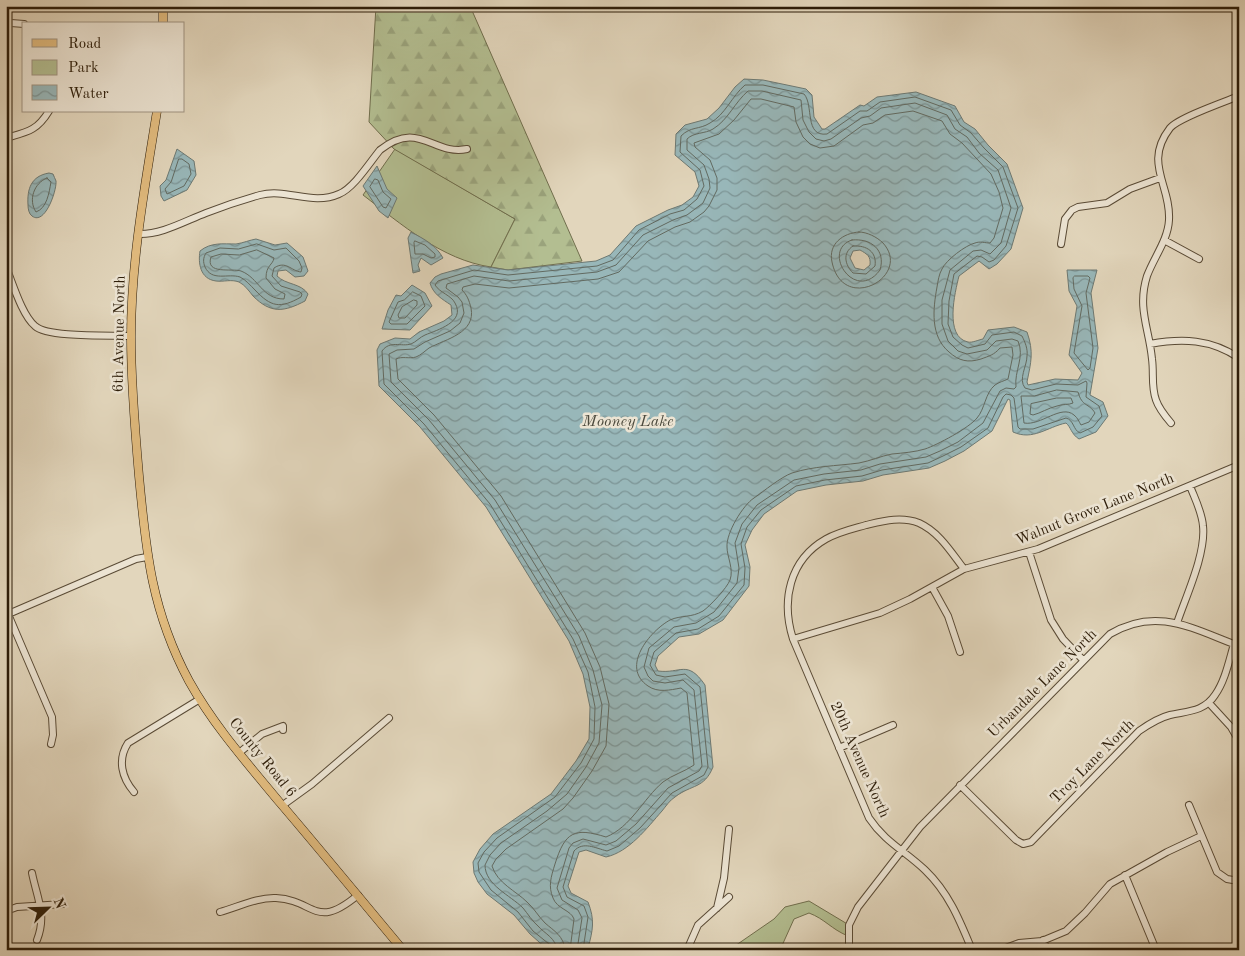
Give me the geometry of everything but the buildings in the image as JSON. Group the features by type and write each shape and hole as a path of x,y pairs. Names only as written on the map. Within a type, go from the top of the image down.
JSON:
{"main road":[{"path":"162,6 163,22"},
{"name":"6th Avenue North","path":"147,557 134,419 131,336 138,234 157,112"},
{"name":"County Road 6","path":"147,557 156,600 164,626 181,664 200,699 238,753 403,950"}],"street":[{"path":"11,23 22,24"},
{"path":"1170,423 1159,408 1153,391 1153,364 1143,318 1144,290 1147,276 1168,230 1169,210 1158,167 1160,149 1167,132 1174,124 1239,96"},
{"path":"6,138 33,129 43,121 48,112"},
{"path":"138,234 162,230 220,207 263,194 286,194 314,199 325,199 340,194 347,189 380,150 401,138 417,138 447,149 459,151 467,149"},
{"path":"1061,244 1065,219 1072,210 1078,207 1107,203 1130,189 1160,178"},
{"path":"1164,240 1199,258"},
{"path":"6,267 29,320 42,331 58,334 131,336"},
{"path":"1150,344 1189,340 1218,347 1239,358"},
{"name":"Walnut Grove Lane North","path":"794,640 880,612 964,569 1029,552 1239,465"},
{"path":"1177,623 1200,557 1204,536 1201,516 1190,486"},
{"name":"20th Avenue North","path":"964,569 936,534 917,522 884,521 836,534 824,540 806,556 792,578 787,602 787,615 794,640 869,818 886,839 926,871 946,894 972,950"},
{"path":"1029,552 1051,620 1063,639 1083,660"},
{"path":"51,744 53,735 52,717 7,614 147,557"},
{"path":"932,587 948,616 960,652"},
{"name":"Urbandale Lane North","path":"849,950 848,931 852,916 920,827 1101,642 1121,628 1144,621 1156,620 1177,623 1237,645"},
{"path":"1237,645 1220,687 1209,703 1231,727 1239,741"},
{"path":"134,792 126,783 122,767 122,754 128,743 200,699"},
{"name":"Troy Lane North","path":"960,785 1016,840 1027,844 1055,819 1139,731 1148,724 1170,716 1192,712 1209,703"},
{"path":"283,805 312,784 389,718"},
{"path":"839,748 893,725"},
{"path":"238,753 262,734 283,726 284,730"},
{"path":"1189,805 1217,872 1227,879 1239,882"},
{"path":"717,908 724,878 729,829"},
{"path":"1000,950 1019,943 1043,940 1066,931 1085,913 1110,884 1201,836"},
{"path":"32,873 41,906 42,929 37,940"},
{"path":"1126,875 1156,950"},
{"path":"220,912 256,901 277,898 316,912 324,912 339,909 358,895"},
{"path":"687,950 698,925 729,897"},
{"path":"6,911 17,907 63,904"},
{"path":"1043,940 1047,950"}],"green space":[{"path":"376,6 470,6 582,261 508,270 491,267 515,219 394,149 369,122"},
{"path":"395,149 515,219 491,267 473,263 439,249 407,229 363,195"},
{"path":"809,901 849,925 848,936 809,913 794,919 780,950 729,950 774,919 785,907"}],"water":[{"name":"Mooney Lake","path":"744,79 763,80 806,89 812,95 814,117 822,129 825,129 860,105 864,106 877,97 916,92 955,106 964,122 975,129 1007,164 1023,208 1011,249 997,264 989,269 979,261 959,276 953,313 956,332 961,338 968,342 973,342 983,339 988,330 1014,327 1027,332 1031,351 1028,385 1055,379 1078,380 1082,373 1069,355 1077,306 1069,291 1067,270 1097,270 1091,293 1098,348 1090,395 1103,402 1108,416 1096,432 1079,439 1066,423 1034,434 1020,434 1013,432 1010,400 1008,399 992,431 964,451 945,461 929,468 797,491 764,514 752,530 745,545 750,567 749,586 723,620 699,634 679,637 658,656 655,665 658,671 683,669 693,672 705,685 713,767 702,783 673,798 644,832 630,845 606,857 586,850 579,852 568,886 571,893 588,902 592,914 588,950 548,950 530,934 514,915 487,894 474,873 473,862 480,849 493,834 551,794 576,761 589,739 590,707 583,674 569,641 486,507 420,427 379,386 377,350 380,344 395,338 410,339 419,332 444,321 452,315 451,305 431,287 430,283 441,274 473,265 508,270 596,261 610,255 636,226 682,205 693,197 699,186 695,172 675,155 676,134 685,125 707,119 719,108 735,87","holes":["860,250 870,259 870,265 864,270 855,268 850,258 853,251"]},
{"path":"177,149 194,161 196,175 187,190 164,201 161,196 160,186 166,180"},
{"path":"377,166 387,189 397,198 388,218 379,211 363,186"},
{"path":"49,173 53,174 56,185 46,212 37,218 32,216 28,210 29,189 34,180"},
{"path":"411,232 433,246 443,258 431,265 421,258 418,265 420,271 413,273 408,238"},
{"path":"256,239 275,245 287,243 303,257 308,271 304,276 295,277 286,270 278,271 277,276 305,290 308,294 305,301 284,309 272,308 260,302 239,282 211,280 203,274 199,256 200,251 204,248 213,245 236,244"},
{"path":"412,285 425,293 432,306 410,330 382,329 388,310 396,295 401,296"}]}
